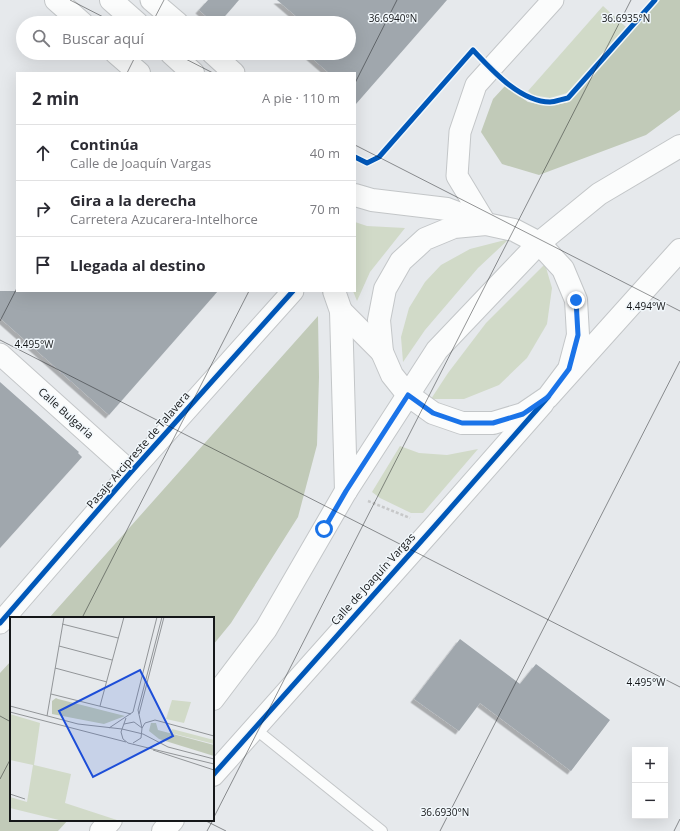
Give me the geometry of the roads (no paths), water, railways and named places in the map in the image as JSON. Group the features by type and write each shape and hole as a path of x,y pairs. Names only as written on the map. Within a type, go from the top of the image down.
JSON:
{"main road":[{"path":"56,0 74,16"},
{"path":"110,0 129,16"},
{"path":"124,60 138,72"},
{"path":"178,60 192,72"},
{"path":"214,698 266,629 346,491 437,350 539,243 599,194 680,146"},
{"path":"364,198 447,209 486,224 514,230 539,243 563,269 576,300 578,335 569,369 548,397"},
{"path":"486,224 454,227 425,239 401,261 385,289 379,320 382,352 392,375 408,395 433,413 462,423 493,423 523,414 548,397 677,254"},
{"path":"334,292 341,311 346,491"},
{"path":"341,311 382,352"},
{"name":"Calle de Joaquín Vargas","path":"214,773 548,397"},
{"path":"101,831 110,821"},
{"path":"163,831 172,821"}],"street":[{"path":"152,0 170,16"},
{"path":"486,224 457,176 460,132 476,84 553,0"},
{"path":"220,60 233,72"},
{"path":"356,184 364,198"},
{"name":"Pasaje Arcipreste de Talavera","path":"0,623 131,472 292,292"},
{"name":"Calle Bulgaria","path":"0,354 131,472"}],"lane":[{"path":"254,728 382,831"}]}
